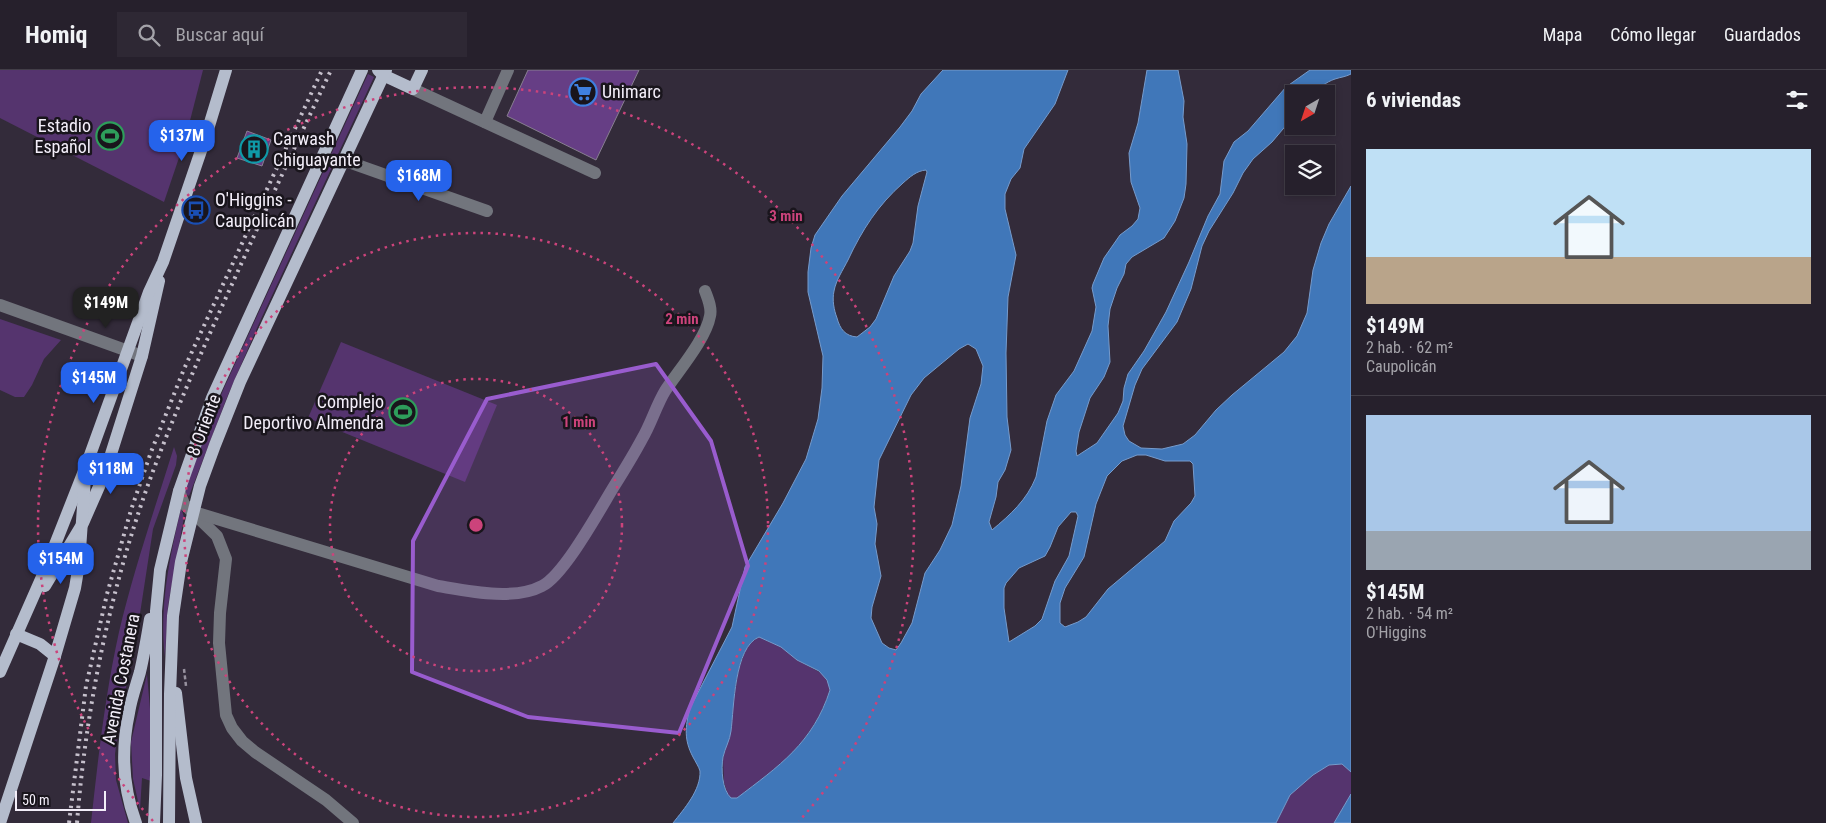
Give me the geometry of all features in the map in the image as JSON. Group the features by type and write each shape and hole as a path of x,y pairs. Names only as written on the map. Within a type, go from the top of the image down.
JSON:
{"main road":[{"path":"0,672 86,466 149,292 163,262 205,139 226,70"},
{"name":"8 Oriente","path":"154,823 157,758 156,625 160,570 179,491 218,385 362,70"},
{"path":"382,72 413,88 422,70"},
{"name":"8 Oriente","path":"169,823 172,653 175,597 186,540 206,467 240,382 382,72"},
{"path":"16,634 82,522 105,473 142,356 163,262"},
{"path":"0,823 55,656 77,576 86,466"},
{"name":"Avenida Costanera","path":"136,823 125,777 125,735 160,570"},
{"path":"16,634 40,644 55,656"},
{"path":"172,653 186,778 196,823"}],"street":[{"path":"485,122 508,70"},
{"path":"413,88 596,173"},
{"path":"343,160 487,211"},
{"path":"194,512 438,586 504,594 534,590 545,585 556,574 583,538 642,440 664,393 704,333 710,316 710,305 705,291"},
{"path":"0,306 142,356"},
{"path":"179,491 184,504 217,536 226,558 219,643 226,715 232,728 242,741 255,752 326,800 353,823"},
{"path":"186,540 202,529 209,527"}],"path":[{"path":"184,666 187,693"}],"highlighted area":[{"path":"656,364 711,441 748,566 679,733 528,717 412,672 413,541 487,399"}],"shaded area":[{"name":"Estadio Español","path":"0,70 203,70 185,140 164,202 0,118"},
{"path":"368,74 374,77 261,319 228,395 189,496 183,492 186,482 224,388"},
{"path":"0,319 61,340 44,359 24,397 15,397 0,390"},
{"name":"Complejo Deportivo Almendra","path":"341,342 497,405 465,482 308,418"},
{"path":"174,447 177,456 176,465 153,529 133,659 121,708 115,754 116,780 128,823 91,823 106,703 119,632 138,562"},
{"path":"181,508 184,517 168,606 165,657 163,619 167,581"},
{"path":"759,637 781,647 797,660 823,674 830,689 814,725 793,752 781,764 737,798 731,798 728,796 724,782 723,759 739,668 748,644"},
{"path":"147,674 150,709 151,781 142,778 140,810 133,779 131,742"},
{"path":"1342,764 1351,772 1351,794 1334,823 1276,823 1290,795 1313,775 1329,765"}],"water":[{"path":"943,70 1068,70 1055,104 1024,149 1020,168 1011,179 1005,194 1005,209 1016,255 1008,297 1006,353 1007,417 1011,450 1005,470 998,482 989,522 992,530 1005,519 1028,493 1036,477 1047,421 1056,395 1074,371 1092,331 1096,307 1092,288 1093,284 1104,258 1120,235 1138,219 1140,208 1131,182 1129,153 1138,123 1147,70 1178,70 1184,101 1183,117 1187,144 1184,198 1175,221 1164,238 1132,257 1126,264 1110,309 1108,326 1110,362 1104,377 1090,398 1079,432 1077,456 1097,443 1118,413 1123,401 1128,374 1144,351 1166,312 1208,216 1220,194 1224,161 1234,142 1248,131 1285,88 1285,127 1272,142 1253,159 1243,173 1202,246 1191,289 1177,322 1142,369 1135,385 1123,426 1129,441 1141,448 1162,449 1183,444 1195,435 1216,410 1232,395 1284,352 1297,336 1307,313 1313,270 1321,243 1329,224 1351,186 1351,772 1342,764 1329,765 1313,775 1290,795 1276,823 673,823 691,799 700,778 700,771 690,751 687,739 686,727 690,708 732,627 745,567 783,503 806,459 818,419 822,388 823,356 808,292 808,272 811,248 815,235 842,196 912,111 921,94","holes":["926,170 910,251 894,276 876,319 870,327 857,337 849,335 840,325 834,308 833,294 838,279 859,238 878,209 903,183 913,175","968,344 976,349 983,366 981,384 970,418 961,486 952,525 940,550 925,573 912,623 896,650 882,643 871,618 872,607 881,576 875,544 877,524 874,507 879,460 911,395 924,378 959,349","1137,455 1146,455 1165,461 1190,461 1193,464 1195,496 1174,521 1165,541 1108,589 1086,617 1065,627 1060,623 1060,603 1065,588 1084,557 1096,504 1107,476 1122,461","1071,512 1076,512 1078,516 1069,556 1055,581 1042,619 1035,626 1009,642 1004,608 1004,588 1006,583 1019,568 1045,556 1058,527","759,637 781,647 797,660 819,671 827,680 830,690 823,709 814,725 793,752 737,798 731,798 724,785 722,762 730,734 740,665 744,653 751,643"]},
{"path":"1310,70 1351,70 1351,74 1324,85 1289,85"},
{"path":"1351,794 1351,823 1334,823"}],"building":[{"path":"528,70 639,70 596,160 507,116"},
{"name":"Carwash Chiguayante","path":"247,131 271,140 262,166 237,158"}],"railway":[{"path":"69,823 86,686 107,594 131,510 151,452 184,369 322,70"},
{"path":"77,823 93,693 111,607 135,523 149,482 200,356 331,70"}],"place":[{"name":"Unimarc","path":"583,92"},
{"name":"Estadio Español","path":"110,136"},
{"name":"Carwash Chiguayante","path":"254,149"},
{"name":"O'Higgins - Caupolicán","path":"196,210"},
{"name":"Complejo Deportivo Almendra","path":"403,412"}]}
